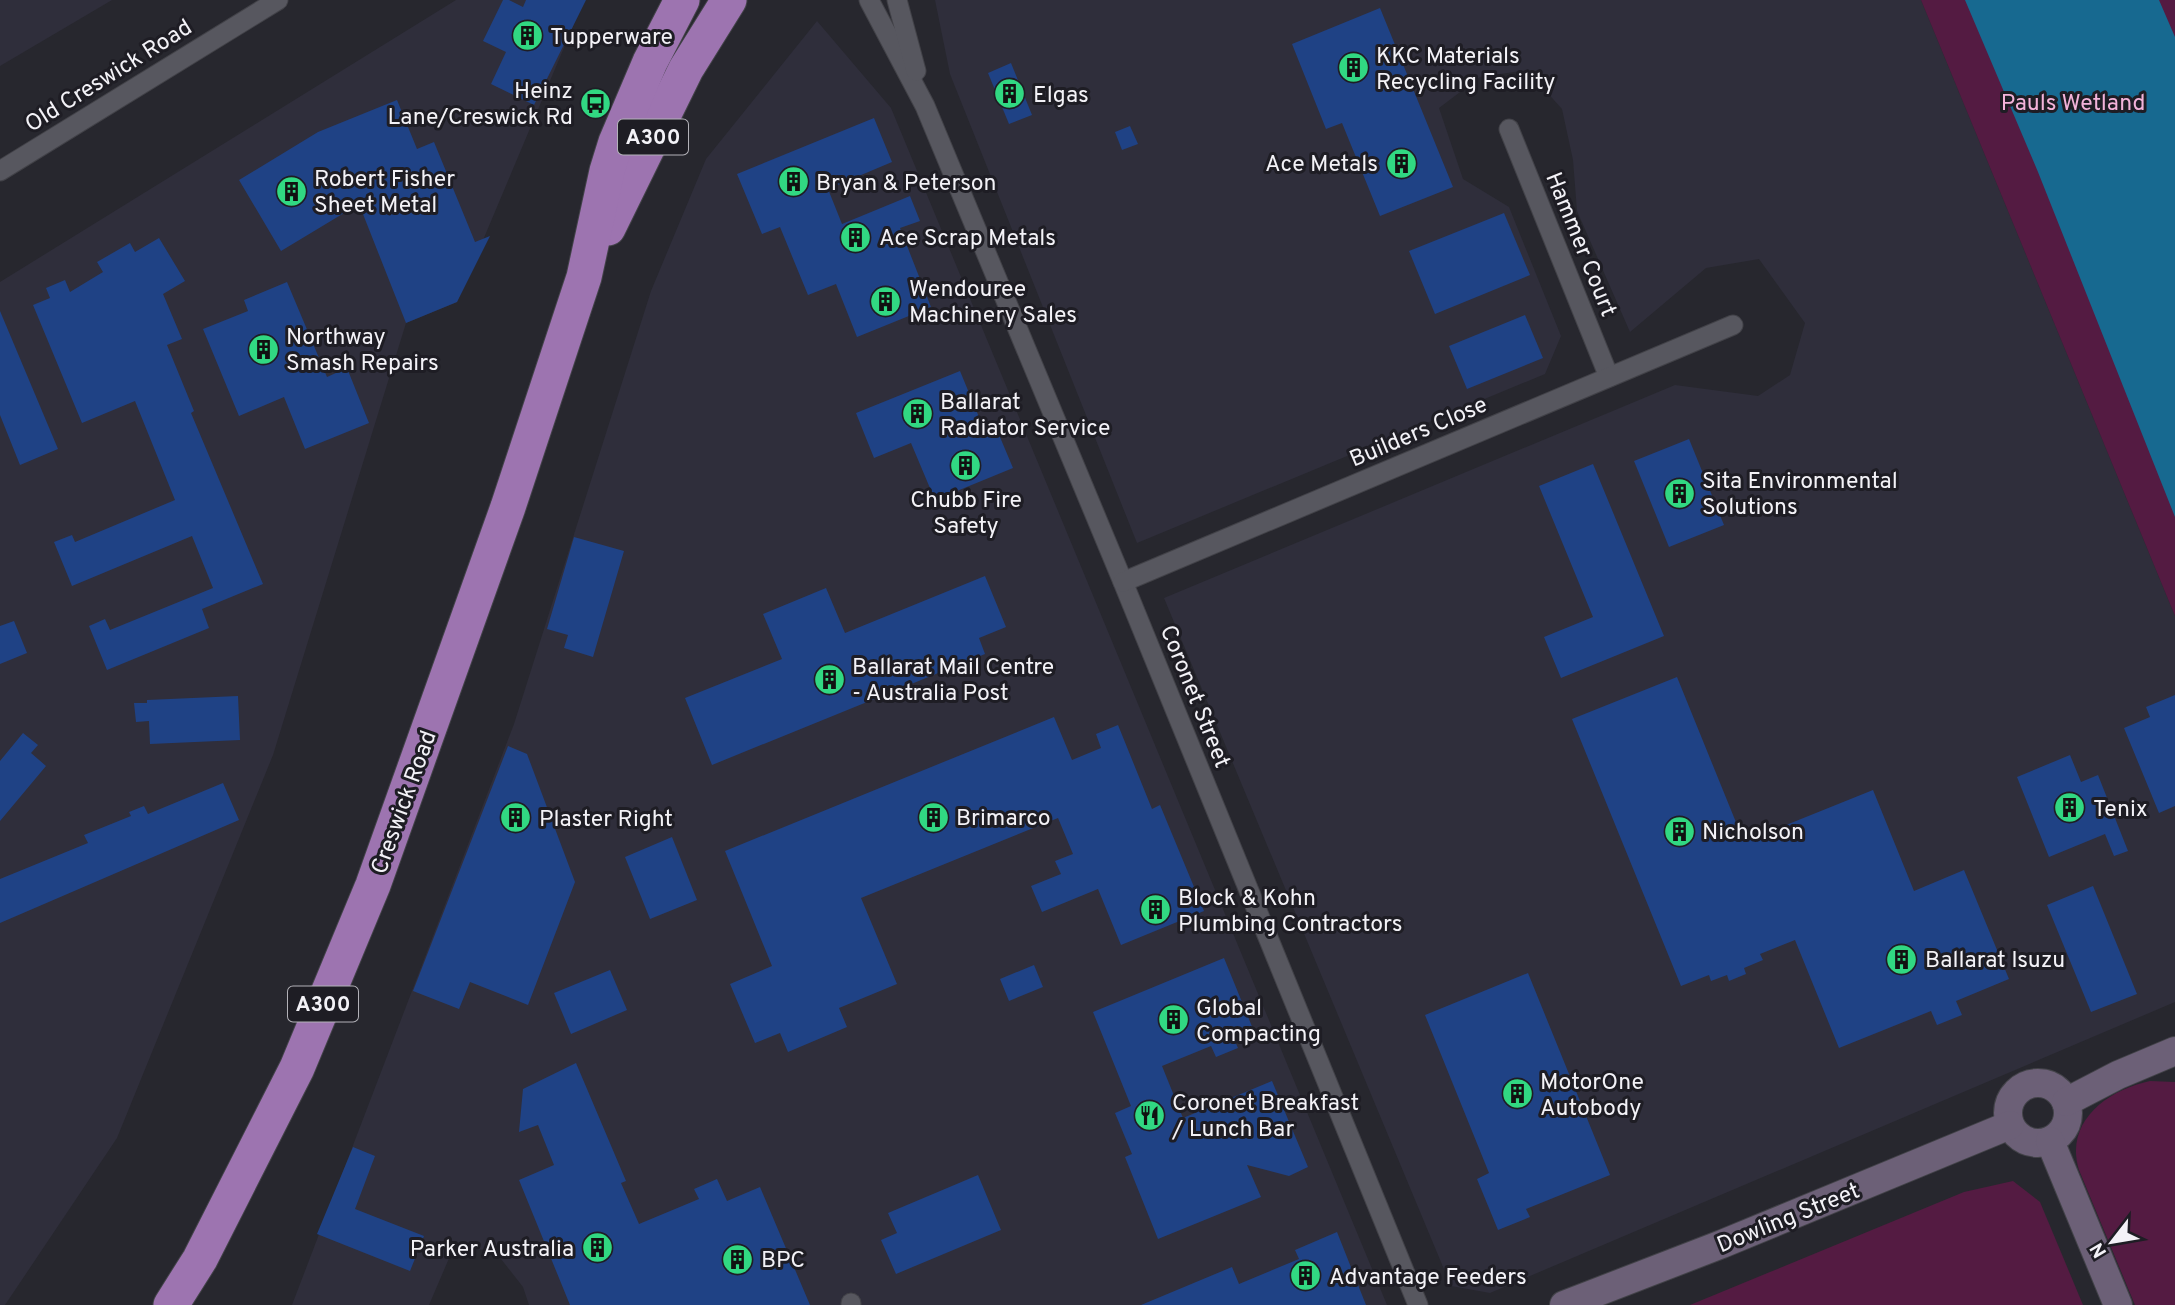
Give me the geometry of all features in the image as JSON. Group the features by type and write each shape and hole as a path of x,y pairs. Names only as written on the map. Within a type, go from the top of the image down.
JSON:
{"highway":[{"name":"Creswick Road","path":"171,1305 200,1259 296,1068 373,885 509,507 584,277 616,142 650,62 682,0"},
{"name":"Creswick Road","path":"584,277 685,69 729,0"}],"street":[{"name":"Old Creswick Road","path":"0,171 278,0"},
{"name":"Coronet Street","path":"869,0 925,106 1123,582 1418,1305"},
{"name":"Coronet Street","path":"897,0 925,106"},
{"name":"Hammer Court","path":"1509,129 1609,377"},
{"name":"Builders Close","path":"1123,582 1733,325"},
{"path":"2066,1102 2118,1075 2175,1051"},
{"path":"2039,1083 2052,1087 2066,1102 2067,1122 2061,1133 2050,1141 2037,1144 2023,1140 2010,1125 2008,1112 2011,1099 2026,1086 2039,1083"},
{"name":"Dowling Street","path":"1564,1305 1734,1239 2010,1125"},
{"path":"2050,1141 2118,1305"}],"shaded area":[{"path":"0,0 112,0 0,66"},
{"path":"456,0 584,0 457,302 406,323 273,755 117,1138 5,1305 0,1305 0,282"},
{"path":"935,0 1921,0 2175,616 2175,1002 1490,1293 1451,1286 1164,598 1675,385 1758,396 1790,375 1805,323 1759,259 1706,268 1630,332 1577,211 1573,160 1562,109 1527,70 1480,77 1439,108 1463,179 1509,207 1561,336 1545,374 1137,543 950,74"},
{"path":"817,21 891,108 1387,1305 529,1305 523,1287 494,1250 453,1249 429,1305 292,1305 514,724 651,291 706,159"}],"green space":[{"name":"Pauls Wetland","path":"1921,0 2175,0 2175,616"},
{"path":"2150,1081 2175,1082 2175,1305 2135,1305 2079,1170 2076,1153 2078,1137 2093,1111 2119,1092"},
{"path":"2013,1181 2040,1202 2083,1305 1690,1305 1964,1192"}],"water":[{"name":"Pauls Wetland","path":"1965,0 2159,0 2175,37 2175,517 2038,172"}],"building":[{"path":"503,0 523,7 526,0 586,0 534,105 491,84 506,52 483,41"},
{"path":"1380,8 1453,187 1380,216 1342,123 1326,129 1292,44"},
{"name":"Elgas","path":"1011,63 1032,115 1009,124 988,73"},
{"path":"397,100 417,149 434,142 475,242 490,236 457,302 406,323 359,204 281,251 239,180 318,132"},
{"path":"874,118 892,162 828,189 842,224 910,196 920,221 900,228 931,307 857,337 836,284 808,295 780,227 762,234 737,174"},
{"path":"1130,126 1138,144 1122,150 1115,132"},
{"path":"1504,213 1530,275 1435,314 1409,251"},
{"path":"159,238 185,281 163,294 182,339 167,345 194,411 191,413 263,584 202,609 209,628 107,670 89,626 105,619 110,630 213,588 192,536 72,586 54,542 72,535 75,542 175,500 135,401 82,423 33,305 50,298 46,288 65,280 70,292 103,272 97,262 130,243 135,252"},
{"name":"Northway Smash Repairs","path":"287,282 327,377 347,368 369,423 305,449 284,397 239,416 203,329 248,311 244,300"},
{"path":"0,311 58,449 20,465 0,415"},
{"path":"1525,315 1543,358 1467,389 1449,346"},
{"path":"960,371 986,434 997,430 1013,468 935,500 911,443 874,458 856,413"},
{"name":"Sita Environmental Solutions","path":"1689,439 1724,525 1669,547 1634,461"},
{"path":"1593,464 1664,636 1561,678 1544,637 1593,617 1539,486"},
{"path":"574,537 624,551 593,657 564,648 568,635 547,629"},
{"name":"Ballarat Mail Centre - Australia Post","path":"985,576 1006,627 979,638 985,654 712,765 685,698 782,659 763,614 826,588 845,633"},
{"path":"14,621 27,653 0,664 0,626"},
{"path":"1677,677 1744,842 1873,790 1914,891 1964,870 2009,979 1956,1001 1962,1015 1937,1025 1931,1011 1839,1048 1795,940 1760,954 1763,960 1744,968 1746,974 1729,981 1727,975 1711,981 1709,975 1681,986 1572,719"},
{"path":"2175,695 2175,806 2159,813 2124,728 2150,717 2146,707"},
{"path":"238,696 240,740 150,744 149,721 136,722 134,703 147,703 147,700"},
{"path":"1054,717 1072,760 1101,748 1096,734 1118,725 1152,809 1160,805 1204,911 1121,945 1098,889 1042,912 1031,886 1061,874 1055,861 1073,854 1058,818 861,898 897,984 839,1008 847,1027 788,1052 780,1033 755,1043 730,984 772,966 725,851"},
{"path":"23,733 38,745 31,753 46,766 0,821 0,761"},
{"name":"Plaster Right","path":"508,746 527,754 575,882 528,1005 470,982 459,1009 413,991"},
{"name":"Tenix","path":"2070,755 2081,782 2098,775 2128,851 2114,856 2105,834 2049,857 2017,777"},
{"path":"223,783 239,820 0,923 0,879 88,843 84,835 131,816 129,812 144,806 148,814"},
{"path":"672,837 697,900 650,919 625,857"},
{"path":"2093,886 2137,994 2091,1012 2047,905"},
{"path":"1224,958 1253,1029 1233,1037 1238,1048 1216,1057 1211,1046 1162,1066 1183,1118 1272,1081 1308,1167 1289,1176 1247,1165 1261,1197 1158,1239 1125,1157 1132,1154 1115,1113 1131,1106 1093,1012"},
{"path":"1034,965 1043,987 1009,1001 1000,979"},
{"path":"610,970 627,1010 571,1034 554,993"},
{"name":"MotorOne Autobody","path":"1528,973 1610,1175 1526,1209 1530,1217 1498,1230 1477,1179 1489,1173 1425,1015"},
{"path":"576,1063 626,1181 621,1183 639,1224 699,1199 694,1189 717,1179 727,1201 760,1187 810,1305 570,1305 519,1180 554,1165 538,1125 519,1132 523,1089"},
{"path":"353,1147 375,1156 355,1209 424,1236 410,1271 317,1234"},
{"path":"978,1175 1001,1230 896,1274 881,1240 897,1233 888,1213"},
{"name":"Advantage Feeders","path":"1337,1232 1366,1305 1141,1305 1232,1267 1239,1284 1299,1259 1295,1250"}],"place":[{"name":"Tupperware","path":"527,36"},
{"name":"KKC Materials Recycling Facility","path":"1353,68"},
{"name":"Elgas","path":"1010,94"},
{"name":"Heinz Lane/Creswick Rd","path":"596,103"},
{"name":"Ace Metals","path":"1401,163"},
{"name":"Bryan & Peterson","path":"793,182"},
{"name":"Robert Fisher Sheet Metal","path":"291,191"},
{"name":"Ace Scrap Metals","path":"856,237"},
{"name":"Wendouree Machinery Sales","path":"886,301"},
{"name":"Northway Smash Repairs","path":"263,349"},
{"name":"Ballarat Radiator Service","path":"917,414"},
{"name":"Chubb Fire Safety","path":"966,465"},
{"name":"Sita Environmental Solutions","path":"1679,493"},
{"name":"Ballarat Mail Centre - Australia Post","path":"829,679"},
{"name":"Tenix","path":"2070,808"},
{"name":"Brimarco","path":"933,817"},
{"name":"Plaster Right","path":"516,818"},
{"name":"Nicholson","path":"1679,831"},
{"name":"Block & Kohn Plumbing Contractors","path":"1155,910"},
{"name":"Ballarat Isuzu","path":"1902,959"},
{"name":"Global Compacting","path":"1173,1020"},
{"name":"MotorOne Autobody","path":"1517,1094"},
{"name":"Coronet Breakfast / Lunch Bar","path":"1149,1115"},
{"name":"Parker Australia","path":"597,1248"},
{"name":"BPC","path":"738,1259"},
{"name":"Advantage Feeders","path":"1306,1276"}]}
